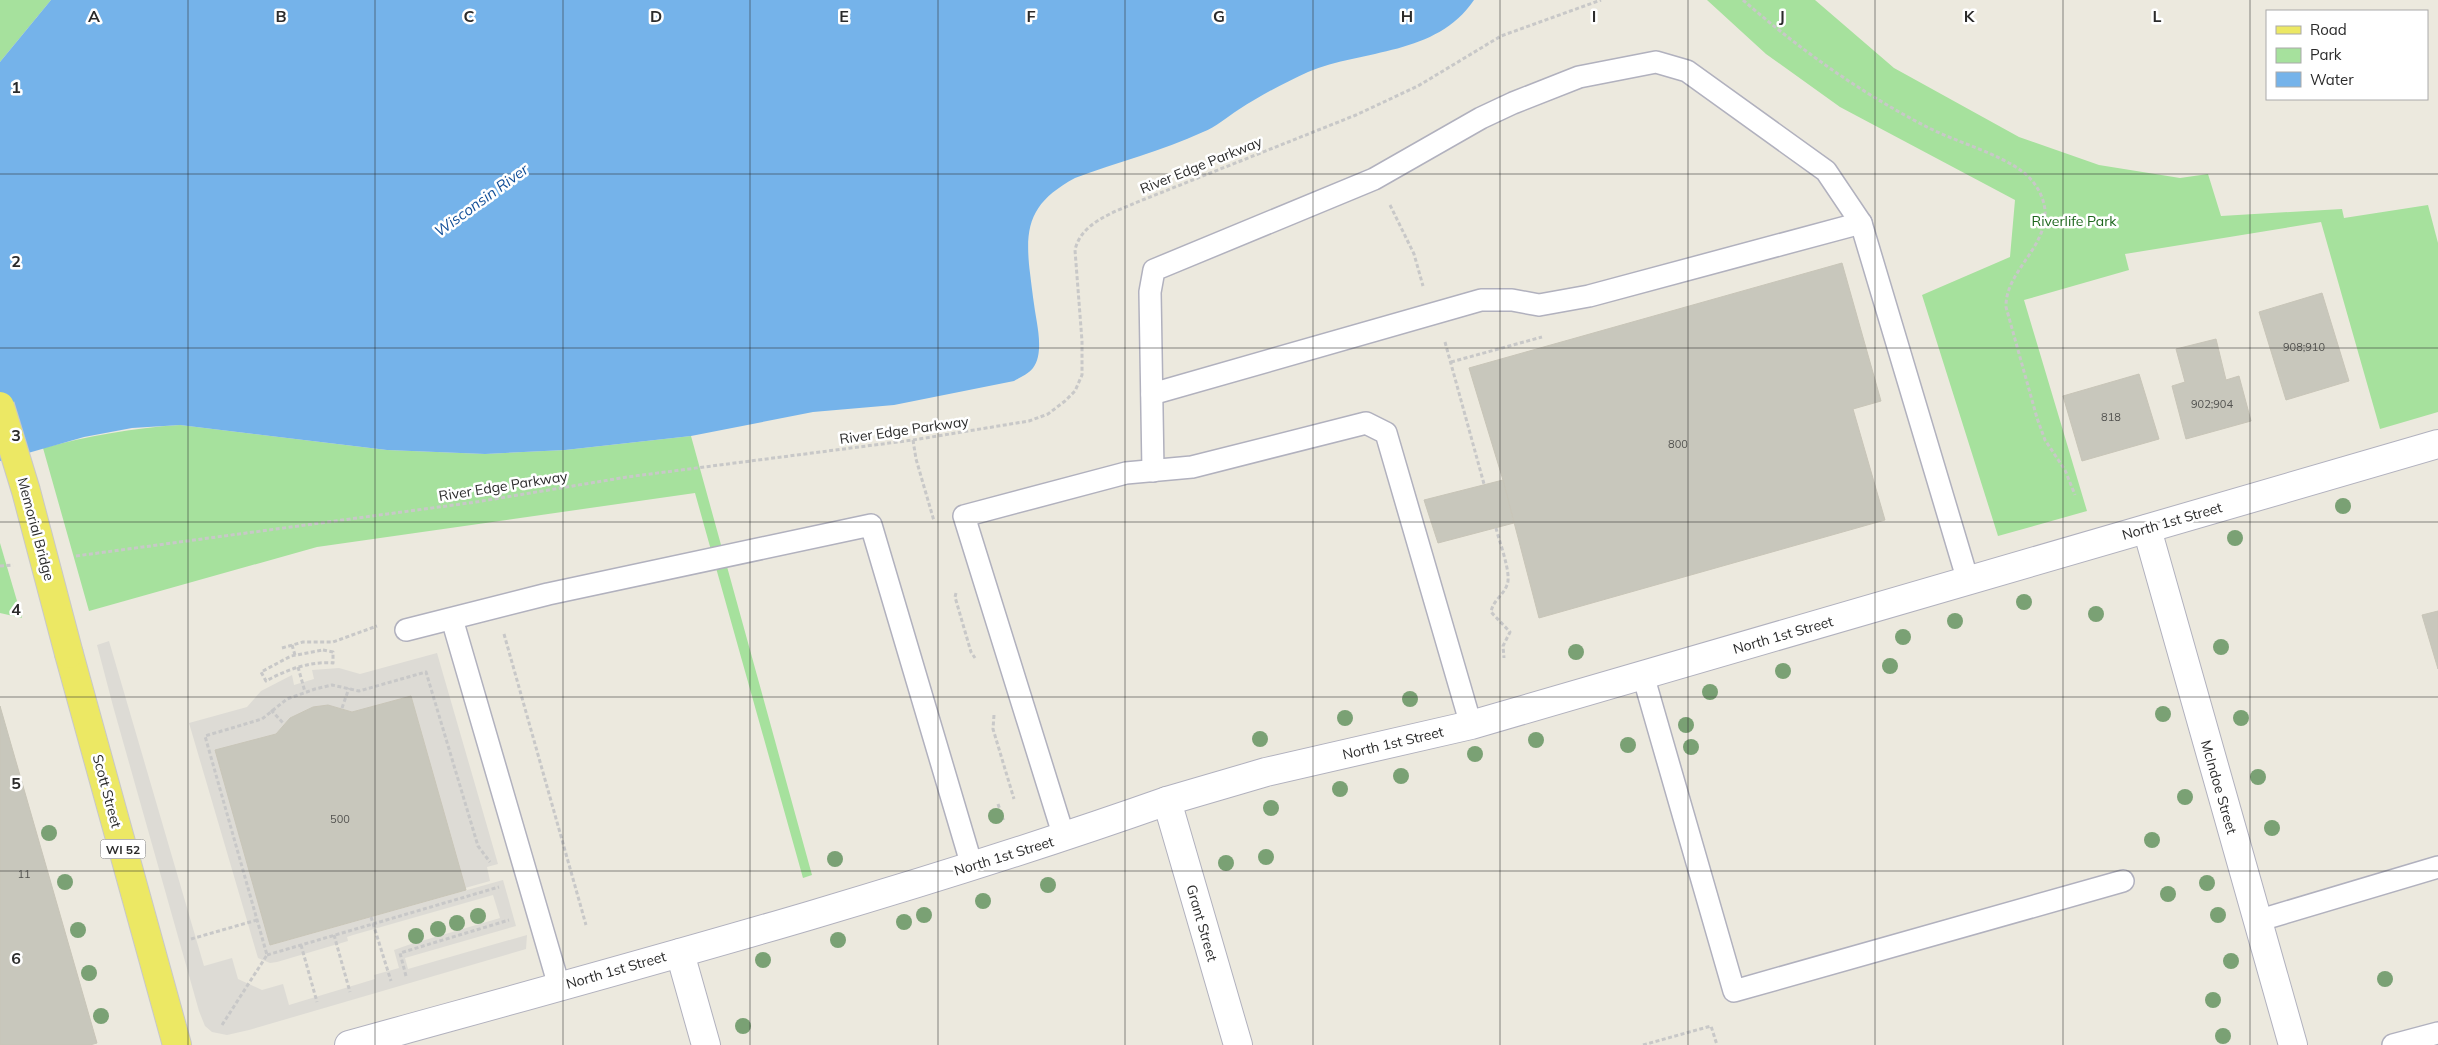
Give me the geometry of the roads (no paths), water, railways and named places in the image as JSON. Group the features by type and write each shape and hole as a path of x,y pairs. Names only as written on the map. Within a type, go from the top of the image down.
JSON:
{"main road":[{"name":"Memorial Bridge","path":"0,406 26,491 70,654"},
{"name":"Scott Street","path":"70,654 177,1045"}],"street":[{"name":"North 1st Street","path":"349,1045 680,953 972,866 1167,802 1266,772 1470,725 2438,444"},
{"name":"McIndoe Street","path":"2147,529 2293,1045"},
{"name":"Grant Street","path":"1167,802 1238,1045"},
{"path":"680,953 706,1045"}],"lane":[{"path":"1153,471 1150,292 1154,270 1374,179 1481,118 1513,103 1579,77 1656,62 1687,71 1826,171 1861,223 1968,581"},
{"path":"1152,394 1481,300 1512,300 1539,306 1589,296 1861,223"},
{"path":"1064,837 964,516 1126,473 1192,467 1366,423 1386,433 1470,725"},
{"path":"406,630 557,592 871,525 972,866"},
{"path":"452,619 559,986"},
{"path":"1643,675 1734,991 2123,881"},
{"path":"2257,921 2438,868"},
{"path":"2393,1045 2438,1033"}],"water":[{"name":"Wisconsin River","path":"51,0 1474,0 1458,18 1440,32 1398,48 1308,72 1255,99 1208,130 1172,145 1075,178 1049,196 1034,216 1028,241 1028,256 1039,340 1038,358 1031,370 1014,381 894,405 813,412 691,436 565,450 485,454 387,450 180,425 132,428 84,437 0,461 0,62"}],"park label":[{"name":"Riverlife Park","path":"2074,221"}]}
